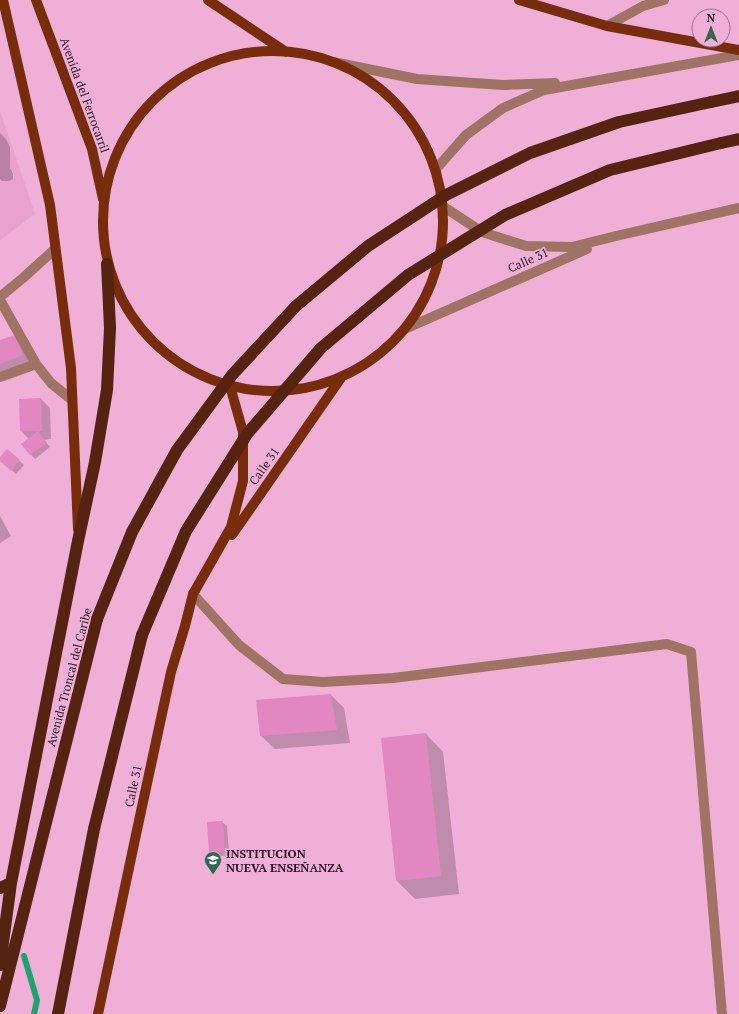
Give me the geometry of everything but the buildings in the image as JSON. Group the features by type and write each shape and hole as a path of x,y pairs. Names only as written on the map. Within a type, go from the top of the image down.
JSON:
{"highway":[{"name":"Avenida Troncal del Caribe","path":"0,1006 96,619 132,532 177,450 232,375 296,306 368,246 446,195 530,153 619,122 739,96"},
{"path":"58,1014 94,828 142,635 186,531 247,434 321,348 408,275 505,215 610,170 739,138"},
{"path":"0,965 11,883 78,540 95,462 107,390 110,328 107,264"},
{"path":"0,888 11,883"}],"main road":[{"path":"3,0 50,205 71,368 78,540"},
{"name":"Avenida del Ferrocarril","path":"36,0 92,149 104,200"},
{"path":"208,0 286,52"},
{"path":"519,0 607,26 739,50"},
{"path":"286,52 333,62 378,87 414,124 436,169 444,207 442,250 430,291 407,328 388,348 366,365 341,378 286,391 230,386 178,363 137,324 122,300 107,264 103,237 104,200 115,158 135,121 165,90 202,67 243,54 286,52"},
{"name":"Calle 31","path":"208,569 341,378"},
{"name":"Calle 31","path":"98,1014 171,672 193,594 231,527 243,480 243,432 230,386"}],"street":[{"path":"607,26 642,3 664,0"},
{"path":"436,169 466,135 503,108 544,90 739,55"},
{"path":"333,62 417,79 503,85 588,82"},
{"name":"Calle 31","path":"444,207 482,232 526,246 572,247 739,208"},
{"name":"Calle 31","path":"407,328 616,236"},
{"path":"0,297 55,249"},
{"path":"0,300 36,364 51,383 72,400"},
{"path":"0,377 36,364"},
{"path":"193,594 238,645 283,679 323,682 393,678 667,644 691,652 722,1014"}],"shaded area":[{"path":"0,111 35,214 0,240"}],"waterway":[{"path":"24,956 37,1000 34,1014"}],"place":[{"name":"INSTITUCION NUEVA ENSEÑANZA","path":"213,875"}]}
